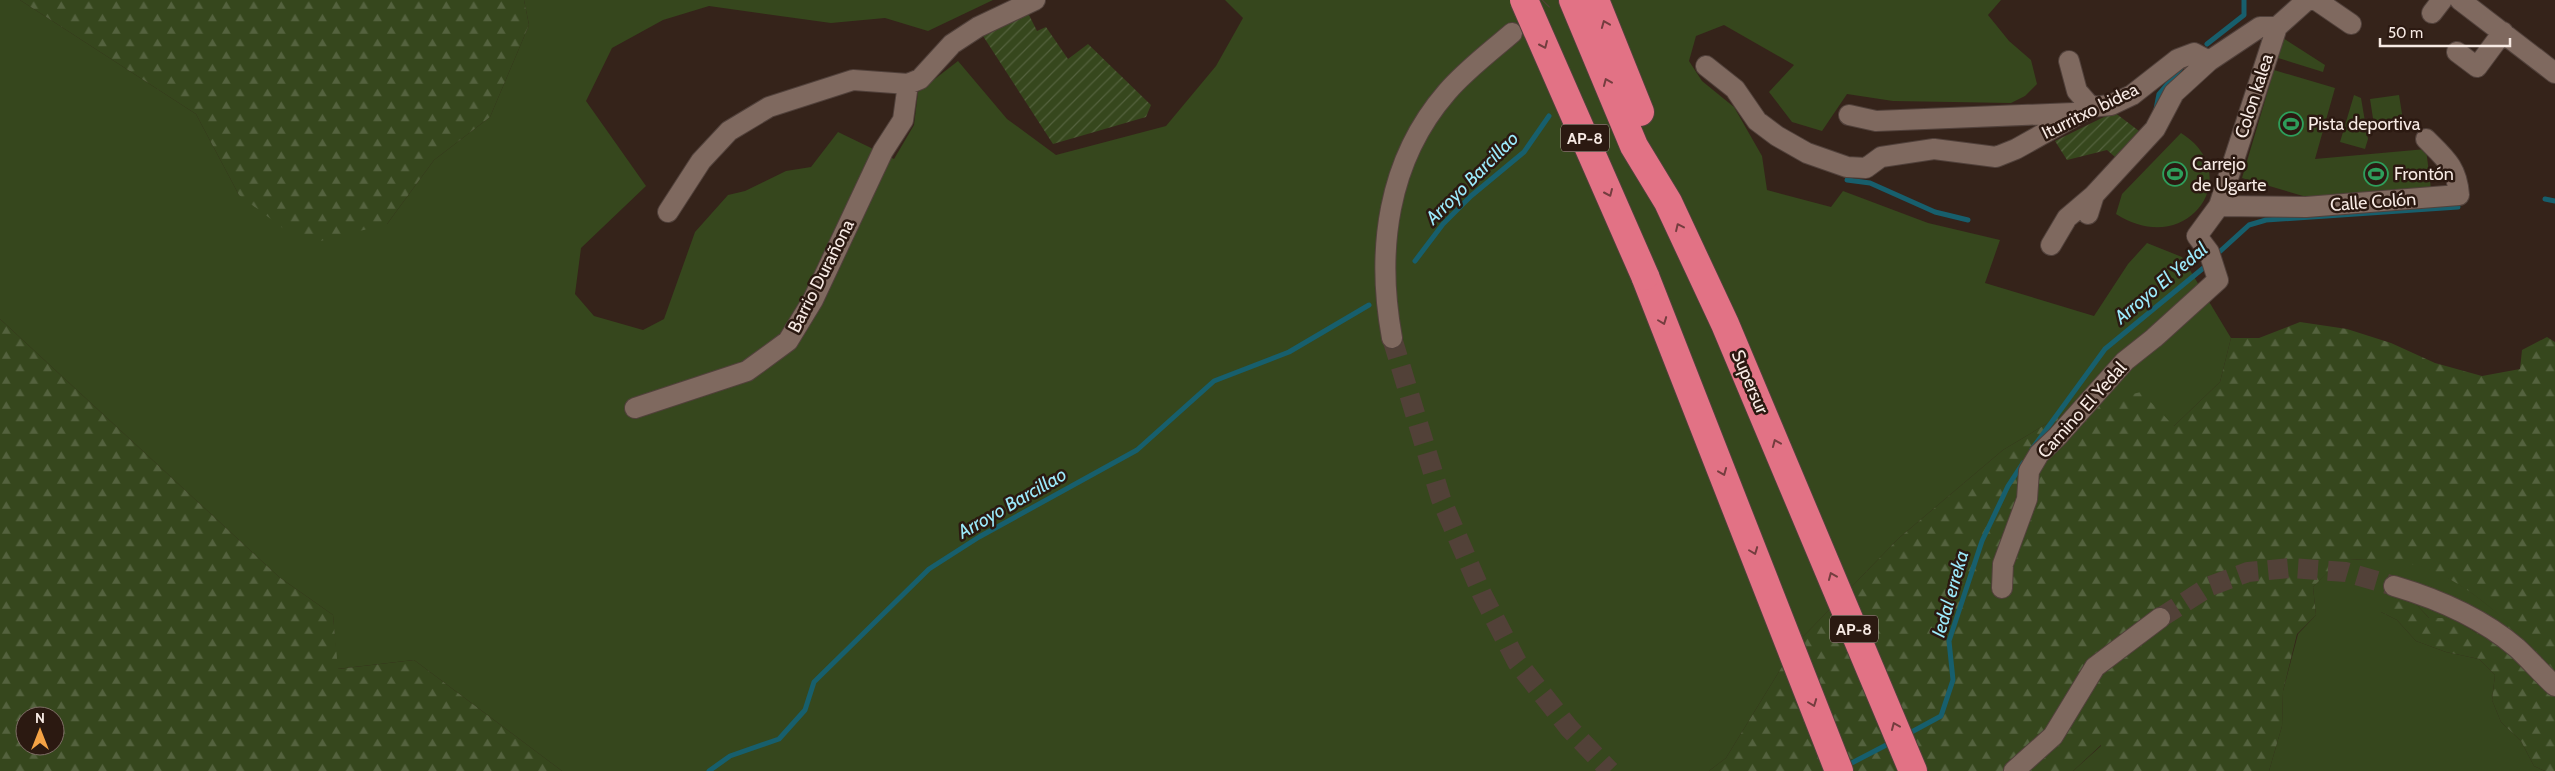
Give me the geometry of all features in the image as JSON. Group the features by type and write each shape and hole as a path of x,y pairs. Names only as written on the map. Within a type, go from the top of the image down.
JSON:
{"highway":[{"name":"AP-8","path":"1524,0 1645,276 1839,771"},
{"name":"Supersur","path":"1573,0 1634,146 1668,202 1725,324 1913,771"},
{"name":"AP-8","path":"1595,0 1652,142 1668,202"}],"street":[{"path":"668,212 701,161 729,131 769,107 853,80 908,84 920,79 952,44 978,26 1035,0"},
{"path":"2051,245 2067,218 2094,195 2155,129 2174,93 2209,60 2260,27 2277,27 2307,0"},
{"path":"2316,0 2351,24"},
{"path":"2460,0 2555,73"},
{"name":"Colon kalea","path":"2212,260 2196,236 2220,206 2277,27"},
{"path":"2457,52 2477,67 2503,32"},
{"path":"1392,338 1386,306 1384,258 1389,213 1399,174 1421,130 1446,92 1512,34"},
{"name":"Iturritxo bidea","path":"1706,66 1735,89 1758,121 1777,136 1807,153 1847,167 1866,168 1881,157 1934,149 1996,157 2016,149 2085,110 2111,106 2132,95 2178,59 2194,53 2209,60"},
{"path":"1849,115 1876,121 2085,110 2069,60"},
{"name":"Barrio Durañona","path":"635,408 748,371 788,341 813,300 883,151 902,120 908,84"},
{"name":"Calle Colón","path":"2220,206 2306,207 2459,195 2458,177 2443,156 2426,139"},
{"path":"2088,214 2094,195"},
{"name":"Camino El Yedal","path":"2002,588 2003,564 2027,499 2030,471 2039,454 2058,436 2125,361 2154,338 2218,280 2212,260"},
{"path":"2394,586 2419,593 2481,622 2517,648 2555,686"},
{"path":"2014,771 2053,736 2095,667 2119,647 2160,618"}],"green space":[{"path":"0,0 20,0 196,114 239,195 387,224 434,160 490,117 529,25 524,0 993,0 928,31 885,18 831,23 709,6 663,20 612,48 586,101 646,186 581,248 575,294 594,316 643,330 664,319 695,232 728,195 745,191 786,171 811,167 838,132 894,159 914,125 918,92 958,61 1007,119 1056,155 1166,126 1216,66 1243,18 1225,0 2001,0 1988,15 2009,41 2031,60 2037,84 2025,96 2011,103 1893,101 1847,94 1822,131 1792,122 1769,92 1794,65 1724,25 1696,36 1689,61 1702,81 1734,107 1762,156 1767,190 1831,207 1843,191 1928,223 2000,240 1985,283 2094,316 2128,264 2147,243 2182,257 2231,338 2220,382 2174,426 2073,408 2003,450 1899,538 1796,644 1726,758 1709,771 562,771 414,660 337,669 333,615 279,577 0,319"},
{"path":"20,0 524,0 529,25 490,117 434,160 387,224 305,245 239,195 196,114"},
{"path":"1026,9 1037,31 1046,27 1068,59 1088,44 1151,105 1146,117 1053,144 983,36"},
{"path":"2283,38 2325,65 2323,72 2278,58"},
{"path":"2274,70 2335,88 2315,159 2426,149 2431,189 2326,198 2303,196 2242,178"},
{"path":"2354,95 2361,98 2368,139 2365,149 2340,142"},
{"path":"2399,95 2403,120 2374,125 2370,99"},
{"path":"2114,112 2139,131 2115,157 2107,150 2067,160 2055,141"},
{"name":"Carrejo de Ugarte","path":"2181,133 2200,150 2209,169 2208,189 2200,206 2186,219 2166,227 2142,225 2116,214 2122,194"},
{"path":"0,319 279,577 333,615 338,669 414,660 562,771 0,771"},
{"path":"2300,322 2347,329 2391,343 2435,363 2482,376 2520,369 2522,350 2547,337 2555,342 2555,771 2545,771 2534,766 2521,741 2501,722 2492,700 2495,675 2479,659 2446,652 2416,641 2397,620 2381,612 2381,600 2396,594 2414,602 2429,618 2451,618 2484,637 2508,623 2471,592 2444,576 2414,565 2376,559 2340,560 2313,587 2316,615 2297,634 2283,691 2282,726 2269,771 2101,771 2101,745 2073,771 1709,771 1726,758 1796,644 1899,538 2003,450 2073,408 2141,392 2174,426 2220,382 2231,338 2259,338"},
{"path":"2390,559 2429,569 2458,583 2509,623 2485,637 2451,618 2429,618 2414,602 2381,612 2397,620 2416,641 2446,652 2479,659 2495,675 2492,700 2501,722 2521,741 2534,766 2545,771 2269,771 2282,726 2283,691 2298,634 2316,615 2313,587 2339,560"},
{"path":"2102,745 2101,771 2073,771"}],"waterway":[{"name":"Arroyo Barcillao","path":"2207,44 2244,15 2244,0"},
{"name":"Arroyo Barcillao","path":"2156,109 2159,94 2181,68"},
{"name":"Arroyo Barcillao","path":"1415,261 1443,224 1471,196 1524,152 1549,116"},
{"name":"Arroyo Barcillao","path":"1847,180 1870,183 1935,212 1968,220"},
{"name":"Arroyo El Yedal","path":"2545,199 2555,201"},
{"name":"Arroyo El Yedal","path":"2216,255 2249,225 2266,220 2458,207"},
{"name":"Arroyo El Yedal","path":"2032,449 2105,349 2207,265"},
{"name":"Arroyo Barcillao","path":"709,771 730,756 779,739 805,710 814,682 929,569 979,537 1137,450 1214,381 1289,352 1369,305"},
{"name":"Iedal erreka","path":"1906,735 1941,716 1953,680 1949,641 1982,541 2008,486 2023,463"},
{"name":"Iedal erreka","path":"1846,766 1892,742"}],"tunnel":[{"path":"1521,22 1543,0"},
{"path":"1392,338 1441,499 1482,594 1517,662 1569,728 1610,771"},
{"path":"2160,618 2210,586 2248,572 2291,568 2346,572 2394,586"}],"place":[{"name":"Pista deportiva","path":"2291,124"},
{"name":"Carrejo de Ugarte","path":"2175,174"},
{"name":"Frontón","path":"2376,174"}]}
